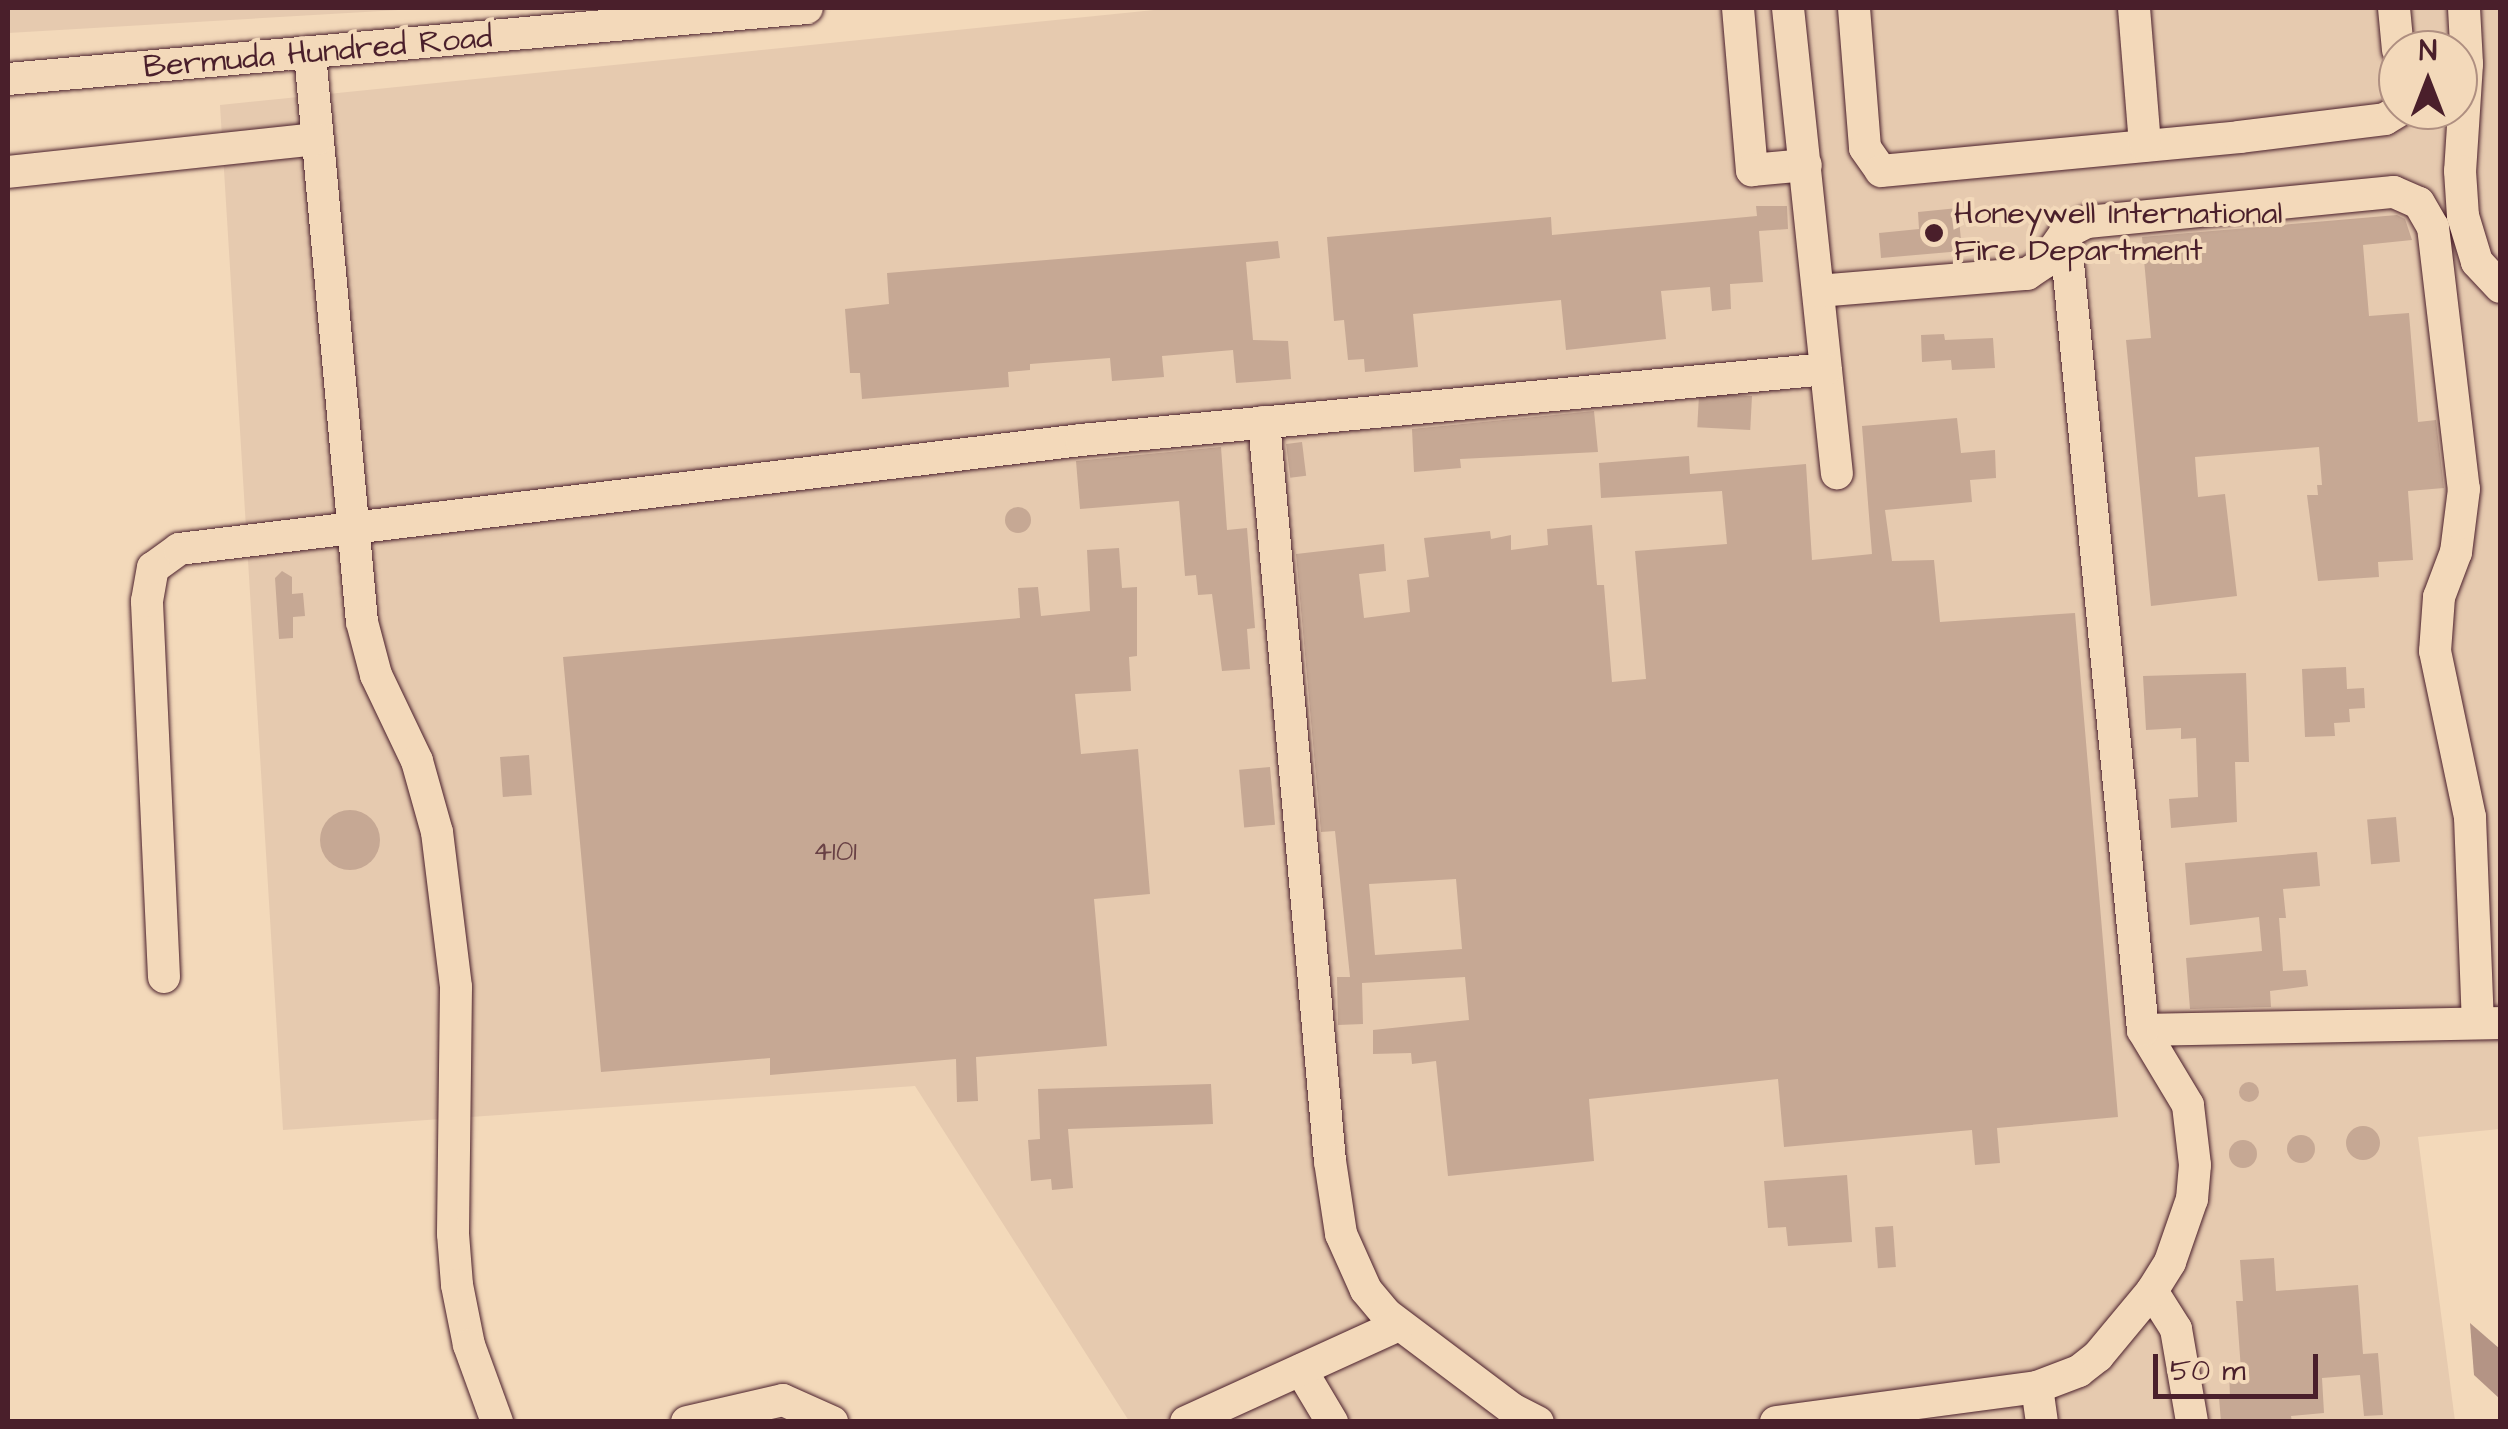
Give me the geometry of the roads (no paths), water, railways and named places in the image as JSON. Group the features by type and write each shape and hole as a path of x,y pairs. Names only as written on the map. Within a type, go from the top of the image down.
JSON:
{"street":[{"name":"Bermuda Hundred Road","path":"8,78 310,54 465,23 807,8"},
{"path":"1738,8 1752,170 1806,165"},
{"path":"1788,8 1837,473"},
{"path":"1854,8 1865,148 1881,171 2378,121"},
{"path":"2134,8 2145,146"},
{"path":"2464,8 2467,64 2460,171 2464,216 2477,262 2500,287"},
{"path":"310,54 362,622 376,675 417,761 437,832 456,987 452,1234 457,1285 469,1345 497,1422"},
{"path":"8,172 317,138"},
{"path":"1818,291 2026,274 2045,262 2065,232 2087,222 2394,192 2408,197 2428,215 2464,489 2456,552 2439,597 2435,651 2470,817 2490,1023 2144,1030"},
{"path":"1776,1422 2037,1386 2079,1371 2098,1356 2152,1291 2184,1231 2195,1165 2188,1105 2144,1030 2065,232"},
{"path":"164,976 147,601 152,568 179,549 1081,440 1826,369"},
{"path":"1264,422 1330,1160 1341,1234 1366,1290 1399,1325 1512,1409 1538,1422"},
{"path":"2152,1291 2176,1330 2192,1422"},
{"path":"1186,1422 1399,1325"},
{"path":"1301,1370 1332,1422"},
{"path":"2037,1386 2042,1422"},
{"path":"687,1422 783,1400 832,1422"}],"place":[{"name":"Honeywell International Fire Department","path":"1934,233"}]}
